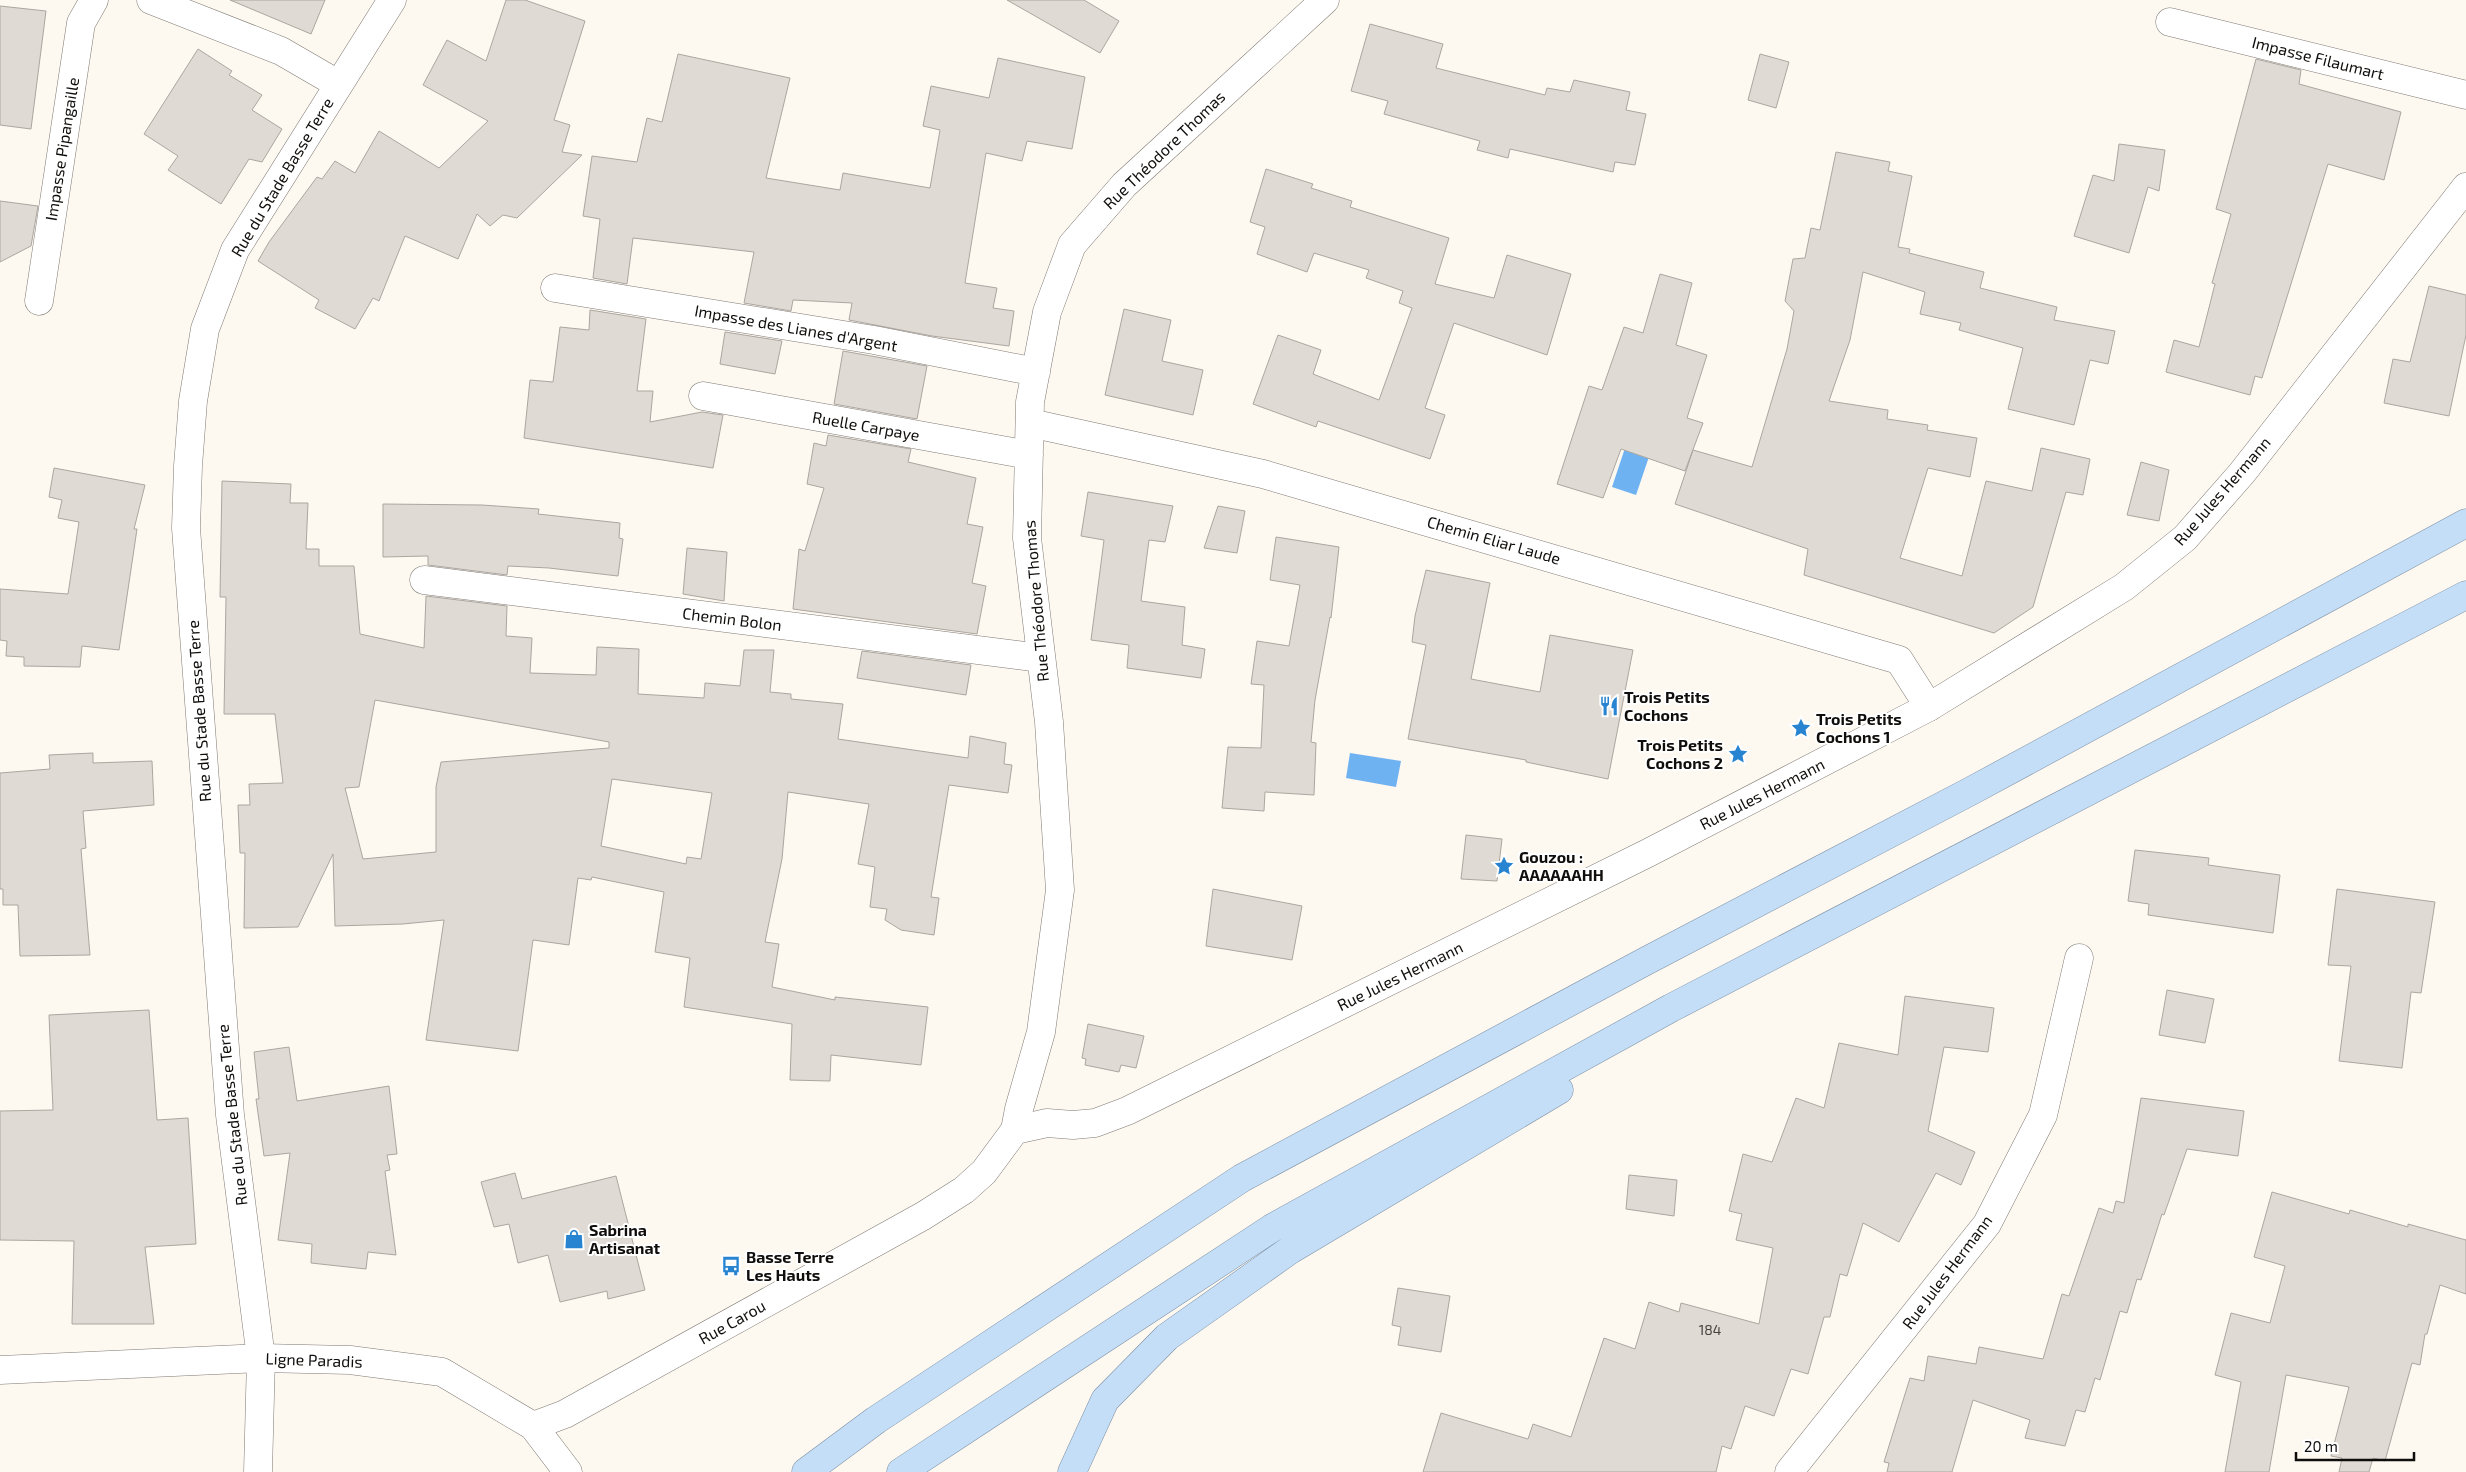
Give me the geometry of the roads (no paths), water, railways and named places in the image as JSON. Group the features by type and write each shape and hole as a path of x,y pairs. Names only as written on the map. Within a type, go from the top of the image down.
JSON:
{"highway":[{"path":"806,1472 876,1420 1242,1178 1646,961 1979,787 2466,523"},
{"path":"901,1472 1272,1228 1671,1008 2466,595"},
{"path":"1072,1472 1105,1400 1167,1337 1290,1250 1605,1063 1995,840"}],"street":[{"name":"Impasse Pipangaille","path":"39,301 81,23 94,0"},
{"path":"151,0 281,51 338,84"},
{"name":"Rue du Stade Basse Terre","path":"258,1472 261,1358 229,1105 186,528 193,401 205,329 235,250 392,0"},
{"name":"Rue Théodore Thomas","path":"1015,1130 1019,1109 1041,1032 1060,890 1049,722 1028,538 1030,402 1047,312 1072,244 1124,185 1325,0"},
{"name":"Impasse Filaumart","path":"2170,22 2466,94"},
{"name":"Rue Jules Hermann","path":"1015,1130 1047,1123 1073,1125 1095,1123 1127,1112 1648,853 1929,708 2124,587 2184,538 2248,465 2466,187"},
{"name":"Impasse des Lianes d'Argent","path":"555,288 874,340 1036,372"},
{"name":"Ruelle Carpaye","path":"704,396 1029,455"},
{"name":"Chemin Eliar Laude","path":"1030,423 1263,474 1899,660 1929,708"},
{"name":"Chemin Bolon","path":"424,580 1041,658"},
{"name":"Rue Jules Hermann","path":"1789,1472 1987,1224 2042,1115 2079,958"},
{"name":"Rue Carou","path":"533,1426 565,1414 923,1216 964,1190 984,1172 1015,1130"},
{"name":"Ligne Paradis","path":"7,1371 261,1358 350,1360 442,1372 533,1426 568,1472"}],"water":[{"path":"1629,436 1653,445 1636,495 1612,487"},
{"path":"1350,753 1401,761 1396,787 1346,778"}],"place":[{"name":"Trois Petits Cochons","path":"1609,706"},
{"name":"Trois Petits Cochons 1","path":"1801,728"},
{"name":"Trois Petits Cochons 2","path":"1738,754"},
{"name":"Gouzou : AAAAAAHH","path":"1504,866"},
{"name":"Sabrina Artisanat","path":"574,1239"},
{"name":"Basse Terre Les Hauts","path":"731,1266"}]}
